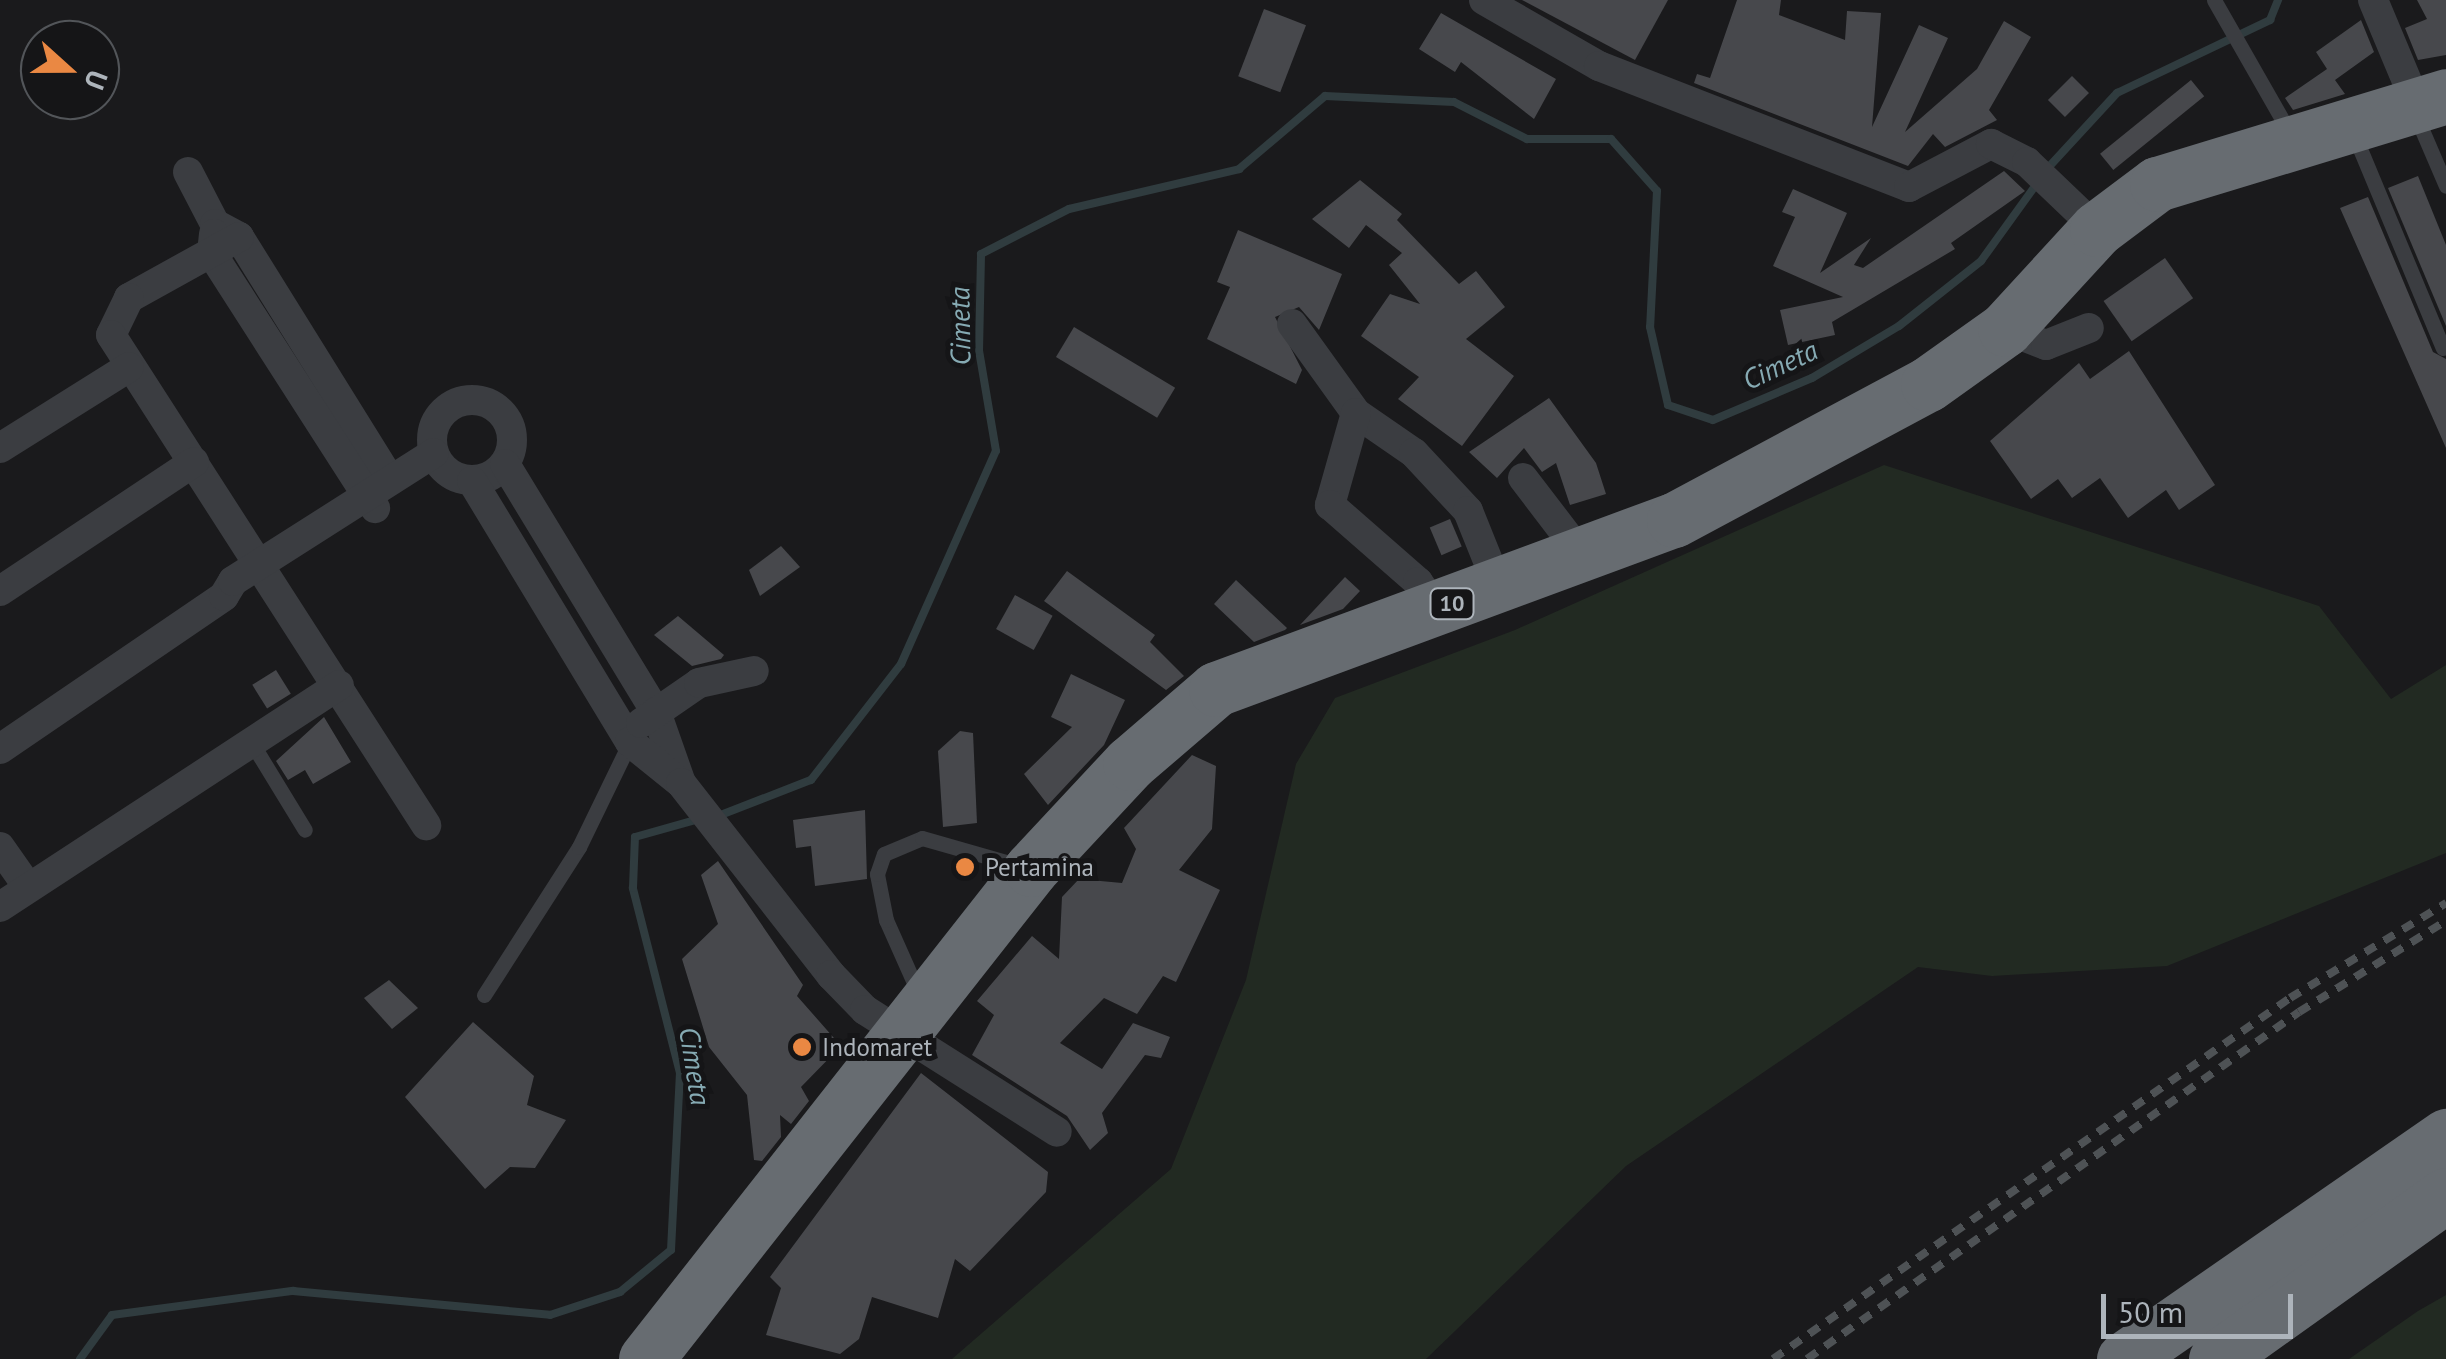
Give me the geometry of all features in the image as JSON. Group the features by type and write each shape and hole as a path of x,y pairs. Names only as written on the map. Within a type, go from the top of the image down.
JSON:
{"highway":[{"name":"10","path":"646,1359 1031,870 1130,763 1216,688 1499,588 1578,550 1674,520 1814,451 2004,329 2097,229 2158,184 2424,101"},
{"path":"2124,1359 2432,1175"},
{"path":"2216,1359 2432,1175"}],"street":[{"path":"1484,0 1599,66 1909,187 1991,144 2027,162 2097,229"},
{"path":"2373,0 2424,101"},
{"path":"188,172 222,238 377,494"},
{"path":"222,238 114,312 111,335 133,372 149,382 189,466 332,689 426,825"},
{"path":"1292,324 1356,413 1414,453 1468,511 1499,588"},
{"path":"2004,329 2046,345 2089,328"},
{"path":"0,448 133,372"},
{"path":"437,459 434,428 448,408 484,400 511,426 505,464 656,712 689,793"},
{"path":"1356,413 1330,505 1418,582 1436,609"},
{"path":"0,749 377,494 437,459"},
{"path":"437,459 472,480 628,738 689,793 831,975 912,1018 1057,1132"},
{"path":"472,480 505,464"},
{"path":"0,591 189,466"},
{"path":"1523,478 1578,550"},
{"path":"628,738 656,712 699,683 754,671"},
{"path":"0,907 332,689"},
{"path":"0,847 28,887"}],"lane":[{"path":"2214,0 2232,22 2264,78 2295,144"},
{"path":"2424,101 2446,186"},
{"path":"2350,124 2443,348"},
{"path":"484,995 579,847 628,738"},
{"path":"250,740 305,830"},
{"path":"912,1018 877,874 884,854 922,838 1031,870"}],"shaded area":[{"path":"1884,465 2319,606 2391,699 2446,665 2446,853 2167,966 1992,976 1918,967 1626,1166 1426,1359 952,1359 1171,1169 1246,980 1296,764 1335,698 1515,630"},
{"path":"2446,1295 2446,1359 2349,1359 2418,1311"}],"building":[{"path":"1522,0 1668,0 1635,60"},
{"path":"1737,0 1781,0 1779,15 1845,40 1847,11 1881,13 1872,127 1919,25 1948,38 1905,132 1977,69 2004,21 2031,37 1989,110 1997,120 1945,147 1933,134 1908,166 1694,83 1697,74 1710,78"},
{"path":"2417,0 2446,0 2446,55 2418,60 2405,28 2427,19"},
{"path":"1264,9 1306,25 1280,92 1238,76"},
{"path":"1441,13 1556,79 1534,119 1461,62 1455,72 1419,49"},
{"path":"2361,20 2374,52 2335,80 2345,94 2293,110 2285,98 2327,69 2316,52"},
{"path":"2072,76 2089,93 2065,117 2048,100"},
{"path":"2191,80 2204,96 2113,170 2100,154"},
{"path":"2004,171 2025,191 1951,243 1955,249 1832,322 1835,335 1788,345 1780,310 1843,297 1773,266 1795,217 1782,212 1793,189 1847,213 1820,273 1871,238 1854,265 1863,268"},
{"path":"2418,176 2446,245 2446,326 2388,188"},
{"path":"1360,180 1402,214 1397,220 1459,284 1476,271 1505,307 1466,339 1514,376 1462,446 1398,399 1419,377 1361,336 1390,294 1420,304 1389,265 1402,253 1366,225 1349,248 1312,219"},
{"path":"2368,197 2433,352 2446,359 2446,448 2340,208"},
{"path":"1238,230 1342,274 1319,330 1299,307 1275,317 1302,370 1296,384 1207,339 1230,287 1217,282"},
{"path":"2165,258 2193,298 2132,341 2104,301"},
{"path":"1074,327 1175,388 1157,418 1056,357"},
{"path":"2129,351 2215,485 2179,510 2166,490 2128,518 2100,478 2072,498 2058,479 2031,499 1990,441 2079,363 2090,379"},
{"path":"1549,398 1596,463 1606,494 1570,505 1556,463 1542,472 1524,448 1497,478 1469,452"},
{"path":"1450,519 1462,547 1441,555 1430,528"},
{"path":"781,546 800,567 760,596 749,570"},
{"path":"1067,571 1155,635 1150,642 1184,676 1166,690 1044,601"},
{"path":"1345,577 1360,591 1343,609 1300,625"},
{"path":"1236,580 1287,628 1254,642 1214,604"},
{"path":"1015,595 1053,616 1034,650 996,629"},
{"path":"678,616 724,655 721,659 692,666 654,635"},
{"path":"276,670 291,694 267,709 252,685"},
{"path":"1071,674 1125,700 1104,745 1048,805 1024,774 1072,727 1051,717"},
{"path":"324,717 351,762 313,784 305,770 288,780 276,761"},
{"path":"960,731 973,733 977,823 943,827 938,751"},
{"path":"1192,755 1216,766 1212,829 1179,870 1220,890 1176,982 1163,976 1137,1014 1104,998 1060,1043 1102,1069 1133,1023 1170,1037 1161,1058 1145,1055 1102,1113 1108,1133 1090,1150 1067,1116 972,1055 994,1015 977,1001 1032,936 1059,959 1062,897 1079,879 1122,883 1136,849 1124,828"},
{"path":"865,810 867,879 815,886 811,846 796,848 793,820"},
{"path":"718,861 803,985 797,996 841,1046 801,1087 809,1101 791,1124 780,1115 781,1137 762,1161 754,1160 747,1095 709,1047 682,959 718,924 701,875"},
{"path":"389,980 418,1008 392,1029 364,998"},
{"path":"473,1022 534,1076 527,1105 566,1120 535,1168 510,1167 485,1189 405,1097"},
{"path":"921,1073 1048,1172 1046,1192 970,1271 955,1259 938,1318 872,1297 859,1339 840,1354 766,1335 781,1288 770,1277"}],"waterway":[{"name":"Cimeta","path":"2046,170 2117,93 2270,20 2278,0"},
{"name":"Cimeta","path":"718,816 811,780 901,664 996,451 979,351 981,254 1069,209 1239,169 1325,96 1454,102 1527,139 1611,139 1657,191 1650,327 1668,405 1713,420 1812,378 1899,326 1981,261 2038,182"},
{"name":"Cimeta","path":"80,1359 112,1315 293,1291 550,1315 620,1292 671,1250 680,1073 633,888 635,837 699,819"}],"railway":[{"path":"1773,1359 2290,998 2446,903"},
{"path":"1807,1359 2299,1012 2446,921"}],"place":[{"name":"Pertamina","path":"965,867"},
{"name":"Indomaret","path":"802,1047"}]}
